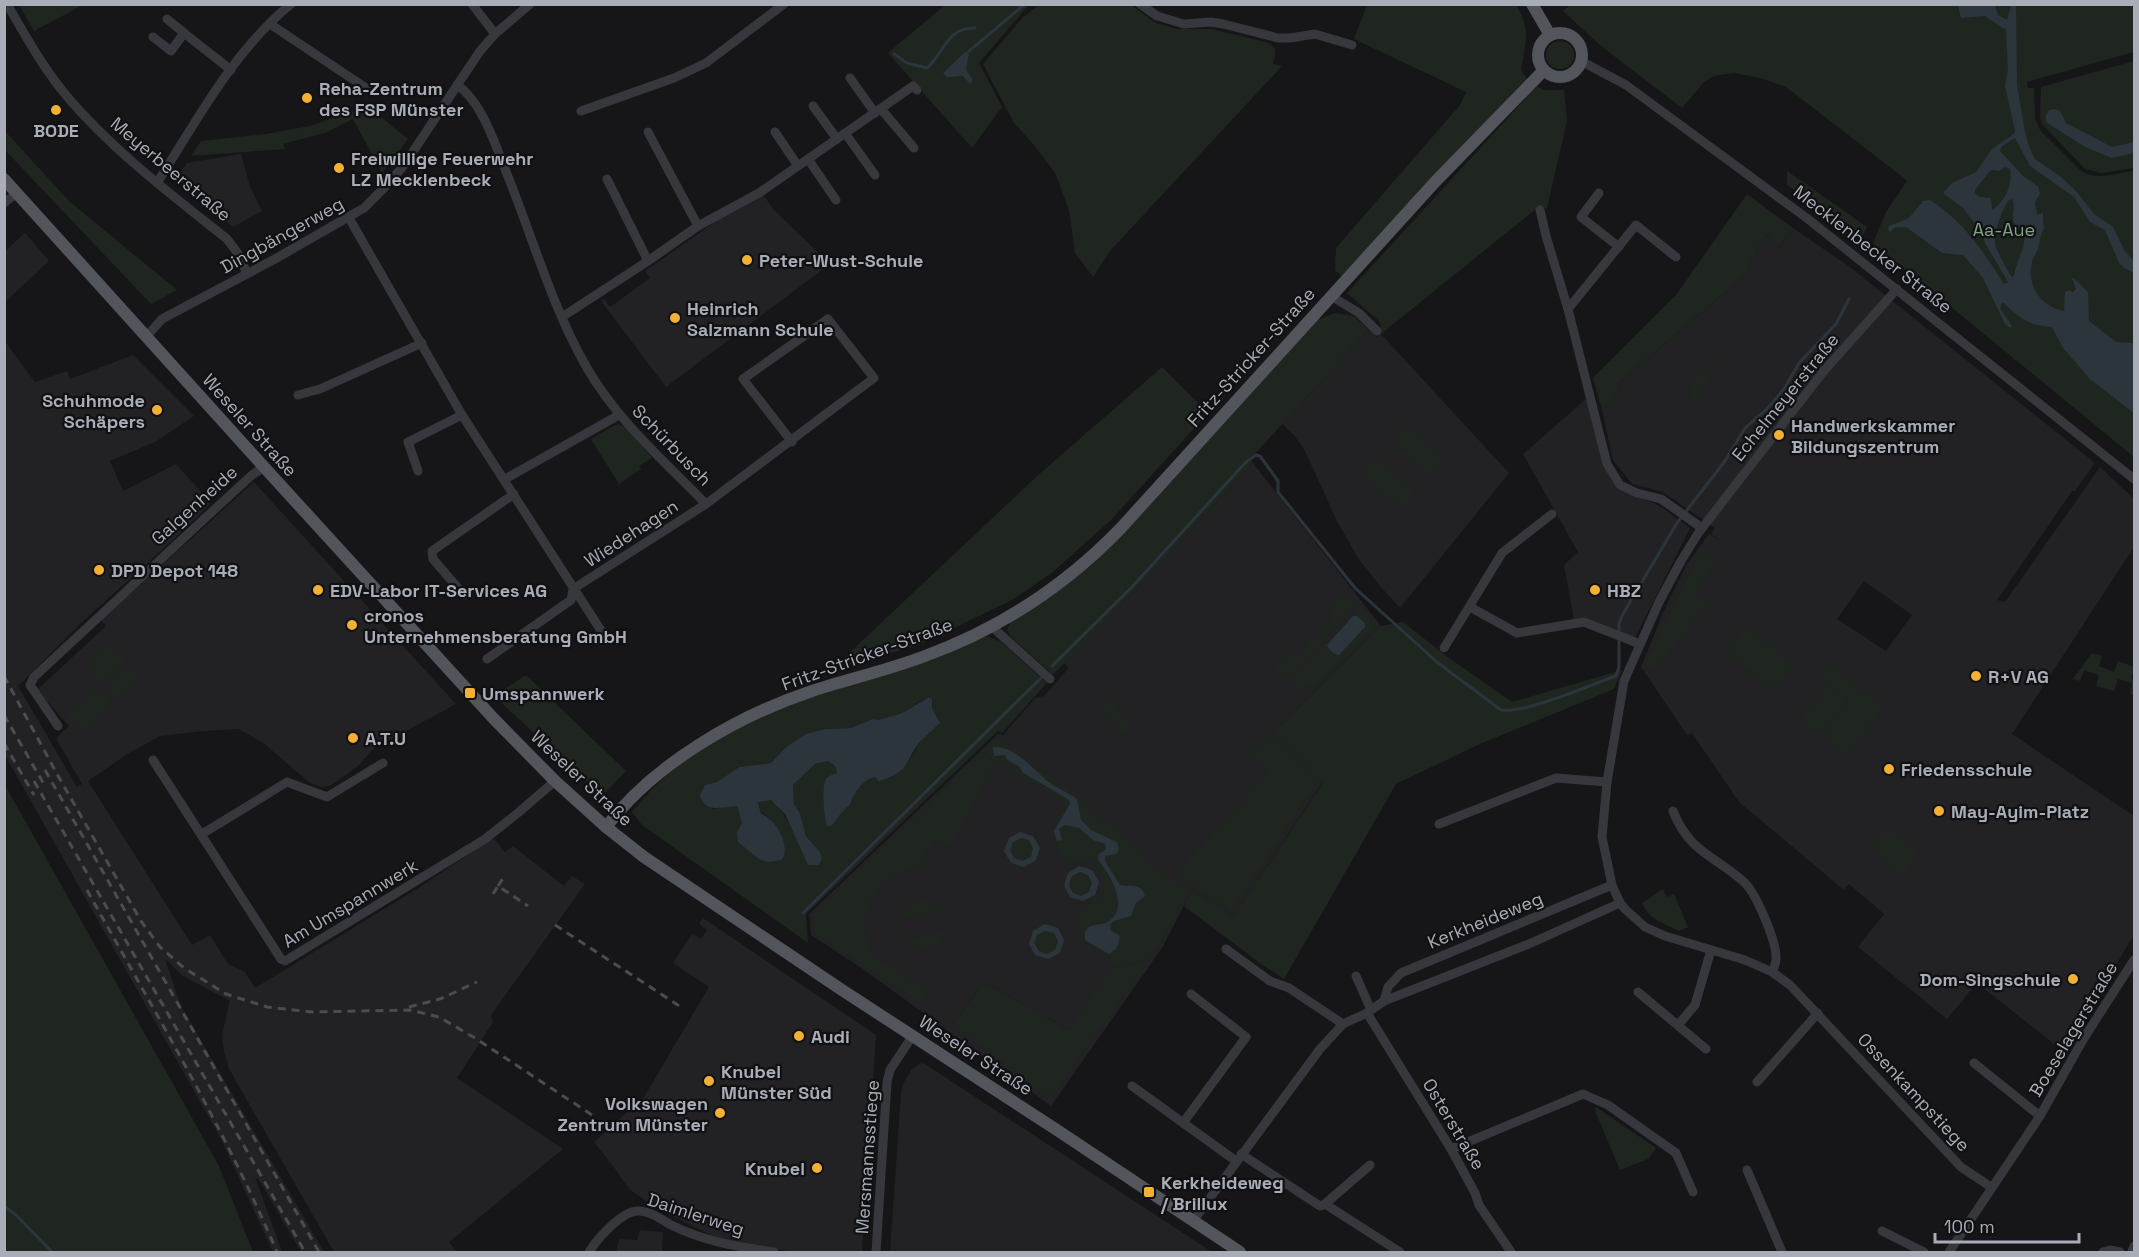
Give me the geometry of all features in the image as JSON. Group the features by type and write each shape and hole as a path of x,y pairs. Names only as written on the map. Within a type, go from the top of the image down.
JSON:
{"main road":[{"path":"1532,4 1550,35"},
{"path":"1567,34 1579,45 1581,61 1570,74 1551,75 1539,63 1539,46 1550,35 1567,34"},
{"name":"Fritz-Stricker-Straße","path":"606,827 621,807 651,780 679,758 736,724 809,692 925,656 992,626 1062,582 1099,551 1435,182 1544,70"},
{"name":"Weseler Straße","path":"4,179 486,710 555,781 606,827 644,857 1240,1252"}],"street":[{"name":"Meyerbeerstraße","path":"7,4 43,64 69,99 111,144 227,239 239,255 247,274"},
{"path":"157,183 231,70 270,24 291,4"},
{"path":"472,4 495,34"},
{"name":"Dingbängerweg","path":"146,337 162,319 364,208 389,183 480,51 495,34 530,4"},
{"path":"581,111 674,78 706,63 784,4"},
{"path":"1140,4 1157,16 1184,24 1211,22 1290,39 1315,34 1352,45"},
{"path":"167,19 231,70"},
{"path":"270,24 366,88"},
{"path":"153,37 171,51 184,33"},
{"name":"Mecklenbecker Straße","path":"1581,61 1626,85 1808,219 2134,479"},
{"path":"850,78 914,148"},
{"name":"Schürbusch","path":"457,85 472,98 496,147 562,317 588,369 619,415 706,504 792,442 874,378 828,319 743,379 792,442"},
{"path":"562,317 698,226 759,193 913,86 917,90"},
{"path":"813,106 875,175"},
{"path":"648,132 698,226"},
{"path":"775,132 798,166"},
{"path":"808,159 836,200"},
{"path":"607,180 648,261"},
{"path":"4,203 17,193"},
{"path":"1599,193 1581,217 1619,247"},
{"path":"1540,210 1568,309 1607,464 1620,485 1637,493 1661,499 1702,528"},
{"name":"Wiedehagen","path":"349,218 462,415 602,632"},
{"path":"1568,309 1636,225 1676,257"},
{"name":"Echelmeyerstraße","path":"1702,528 1823,372 1897,289"},
{"name":"Fritz-Stricker-Straße","path":"1331,296 1359,313 1377,331"},
{"path":"298,395 320,390 422,343"},
{"path":"418,471 408,442 462,415"},
{"path":"505,479 619,415"},
{"name":"Galgenheide","path":"58,726 30,685 34,677 216,507 264,467"},
{"path":"464,595 432,559 432,551 514,494"},
{"name":"Wiedehagen","path":"488,659 571,600 573,590 706,504"},
{"path":"1444,648 1502,553 1552,514"},
{"name":"Ossenkampstiege","path":"1702,528 1635,642 1624,681 1607,782 1602,837 1612,885 1620,903 1645,927 1665,936 1745,960 1772,972 1790,985 1961,1167 1991,1187"},
{"path":"1470,607 1517,633 1584,622 1635,642"},
{"path":"992,626 1050,679"},
{"name":"Am Umspannwerk","path":"153,760 285,962 467,851 519,812 555,781"},
{"path":"202,834 287,782 327,797 383,763"},
{"path":"1439,824 1556,778 1607,782"},
{"path":"1673,811 1677,821 1697,848 1746,883 1766,919 1776,959 1772,972"},
{"name":"Kerkheideweg","path":"1384,1001 1388,987 1401,973 1612,885"},
{"name":"Kerkheideweg","path":"1193,1221 1320,1048 1343,1024 1369,1012 1384,1001 1529,944 1620,903"},
{"path":"1226,949 1270,981 1289,988 1343,1024"},
{"path":"1678,1025 1695,1005 1711,950"},
{"name":"Boeselagerstraße","path":"1949,1252 2040,1116 2084,1038 2134,960"},
{"path":"1356,976 1369,1012"},
{"path":"1638,992 1706,1049"},
{"path":"1183,1123 1246,1036 1191,994"},
{"name":"Osterstraße","path":"1369,1012 1451,1149 1479,1205 1511,1252"},
{"path":"1757,1082 1818,1013"},
{"name":"Mersmannsstiege","path":"876,1252 886,1082 890,1070 912,1035"},
{"name":"Boeselagerstraße","path":"1974,1063 2040,1116"},
{"path":"1132,1086 1183,1123 1400,1252"},
{"path":"1451,1149 1583,1094 1608,1105 1676,1153 1693,1192"},
{"path":"1322,1204 1370,1165"},
{"path":"1748,1170 1782,1252"},
{"name":"Daimlerweg","path":"589,1252 594,1244 623,1216 639,1210 725,1245 774,1252"},
{"path":"1882,1232 1924,1252"},
{"path":"2132,1252 2134,1246"},
{"path":"2103,1252 2110,1250 2120,1252"}],"shaded area":[{"path":"1958,5 1995,5 1998,15 2007,20 2011,5 2016,5 2017,84 2030,149 2035,159 2061,177 2076,191 2094,214 2113,227 2124,250 2134,261 2134,273 2119,263 2105,230 2090,222 2074,197 2030,166 2015,138 2002,146 2000,151 2024,177 2038,186 2040,194 2035,202 2037,215 2043,213 2045,227 2032,262 2033,287 2048,305 2064,311 2065,292 2069,290 2073,292 2076,289 2072,278 2074,278 2088,292 2089,321 2116,342 2134,343 2134,413 2090,379 2063,348 2052,327 2025,320 2002,303 2000,308 2012,326 2010,328 2005,324 1983,278 1963,255 1942,253 1906,227 1896,227 1890,232 1888,230 1889,226 1909,218 1923,201 1930,200 1963,228 2004,284 2008,282 1985,243 1983,234 1963,208 1943,193 1952,183 1976,172 1992,149 2015,131 2005,86 2008,69 2006,30 1985,16 1961,18","holes":["2005,167 2010,169 2009,186 2001,202 1992,210 1991,198 1980,197 1975,190 1989,172 1999,171","2012,199 2014,222 2025,236 2012,277 1995,242 2001,216 2006,204"]},
{"path":"965,52 969,54 966,70 973,80 970,84 963,76 947,77 943,73"},
{"path":"2049,110 2060,111 2066,123 2112,147 2134,142 2134,153 2112,158 2085,147 2046,122"},
{"path":"241,154 250,187 262,211 233,227 179,183 178,176 187,163"},
{"path":"764,196 774,210 830,264 666,387 601,301 604,299 610,307 650,278 645,271 718,220"},
{"path":"1793,228 1850,267 2095,463 2075,491 2072,491 1997,600 2005,602 2100,467 2134,499 2134,547 2012,734 2134,816 2134,935 2063,1051 1977,983 1947,1019 1858,947 1884,914 1849,884 1844,890 1739,802 1692,733 1687,735 1641,667 1666,606 1687,564 1709,534 1722,542 1711,534 1715,528 1663,492 1632,484 1613,460 1602,410 1621,391 1617,384 1743,277 1766,234 1778,248","holes":["1864,581 1912,615 1886,651 1837,619"]},
{"path":"25,233 49,261 5,302 5,251"},
{"path":"1369,330 1377,337 1381,334 1509,473 1400,608 1358,558 1337,521 1304,449 1282,424"},
{"path":"4,340 35,382 67,371 70,379 133,355 194,416 155,442 110,461 123,491 176,464 211,503 82,622 18,686 77,787 82,784 56,738 69,726 37,690 106,626 101,620 254,482 456,704 373,749 358,766 330,786 321,787 310,783 262,742 238,729 160,736 129,753 88,781 192,945 210,935 228,964 245,972 255,988 420,887 493,838 505,852 513,846 564,886 572,876 585,884 491,1015 493,1022 457,1078 563,1149 449,1242 457,1252 334,1252 229,1069 222,1035 230,1001 183,976 165,959 181,1006 324,1252 301,1252 259,1180 255,1177 282,1252 273,1252 221,1139 5,755"},
{"path":"1587,398 1603,466 1617,489 1658,505 1690,528 1635,638 1584,617 1574,620 1564,565 1578,552 1523,454"},
{"path":"1253,463 1381,626 1273,733 1323,782 1233,916 1192,890 1162,948 1051,1106 863,969 811,935 809,914 998,734 1003,735 1035,698 1044,696 1069,668 1064,663","holes":["984,982 1069,1030 953,1024"]},
{"path":"1353,616 1357,616 1365,623 1365,627 1339,655 1335,654 1327,645"},
{"path":"929,697 932,699 932,708 940,723 919,743 905,766 896,774 879,781 875,777 862,784 850,805 831,826 827,826 826,822 824,785 826,779 837,773 835,766 828,761 815,764 793,785 794,804 800,813 806,836 820,852 822,858 819,865 808,865 785,814 771,800 758,802 761,814 777,827 785,848 782,860 767,862 759,859 738,842 737,832 742,823 737,806 715,808 702,801 700,795 705,785 717,782 739,767 771,763 786,747 806,734 825,729 850,728 873,719 878,720 902,713"},
{"path":"993,747 1016,754 1049,782 1077,799 1081,820 1091,830 1117,842 1119,850 1116,854 1105,856 1105,861 1120,885 1139,887 1145,896 1136,903 1131,916 1114,921 1110,925 1111,931 1119,935 1116,949 1112,953 1109,954 1085,940 1087,928 1107,922 1114,916 1117,909 1116,891 1098,860 1099,854 1106,849 1105,844 1093,840 1079,828 1065,825 1059,829 1062,840 1057,841 1054,831 1070,804 1069,800 1022,772 1020,767 1007,760 1005,755 994,756"},
{"path":"1020,832 1033,836 1040,848 1036,860 1024,867 1011,863 1004,851 1009,838","holes":["1021,838 1029,840 1033,848 1031,857 1023,861 1014,858 1010,850 1013,842"]},
{"path":"1079,866 1092,870 1099,882 1095,895 1083,901 1070,897 1064,885 1068,873","holes":["1080,872 1088,875 1092,883 1089,892 1081,896 1073,893 1069,885 1072,876"]},
{"path":"703,918 876,1035 862,1252 795,1252 723,1241 660,1210 630,1190 594,1142 644,1097 709,987 673,963 692,934 701,939 707,930 699,924"},
{"path":"1045,924 1058,928 1064,940 1060,953 1048,959 1035,955 1029,944 1033,931","holes":["1045,931 1054,933 1058,941 1055,950 1047,954 1039,951 1034,943 1037,935"]},
{"path":"921,1063 1212,1252 890,1252 901,1094 903,1084 911,1070"},
{"path":"640,1230 663,1232 662,1252 616,1252 619,1239 637,1240"}],"green space":[{"name":"Aa-Aue","path":"1571,4 2134,5 2134,52 2027,82 2028,88 2034,88 2035,118 2040,130 2081,171 2100,176 2134,171 2134,457 1873,243 1886,212 1907,181 1900,175 1786,87 1760,78 1734,73 1714,76 1704,82 1682,108 1601,46 1563,11"},
{"path":"19,5 83,5 34,31"},
{"path":"945,5 1029,5 979,63 1002,107 972,148 888,53"},
{"path":"1039,5 1131,5 1156,23 1177,29 1211,29 1266,42 1276,51 1273,64 1282,66 1110,251 1093,277 1075,253 1069,210 1055,173 1014,123 983,64 1022,18"},
{"path":"1367,5 1516,5 1526,29 1521,70 1527,79 1342,277 1335,270 1336,248 1460,105 1466,92 1354,39"},
{"path":"1560,41 1570,45 1574,55 1570,65 1560,69 1550,65 1546,55 1550,45"},
{"path":"2134,61 2134,168 2101,173 2085,169 2042,124 2040,118 2041,87"},
{"path":"1537,86 1544,90 1564,90 1567,121 1547,208 1536,209 1381,334 1380,322 1347,293"},
{"path":"367,106 408,139 382,173 353,119 325,133 283,144 285,149 191,156 201,141 266,134 310,126"},
{"path":"4,130 69,201 177,290 151,304 5,150"},
{"path":"1787,171 1867,227 1862,237 1787,185"},
{"path":"1747,194 1793,228 1778,248 1766,234 1743,277 1617,384 1621,391 1602,410 1593,378 1676,295"},
{"path":"1335,313 1354,316 1369,330 1250,459 1253,463 1053,675 1011,637 1007,630 1012,619 1065,586 1102,554 1317,320"},
{"path":"1721,354 1696,401 1689,393 1695,382 1692,379"},
{"path":"1162,367 1208,413 1111,520 1053,572 1012,600 921,644 830,671 1036,477"},
{"path":"619,424 625,427 652,458 639,466 641,469 619,484 591,439"},
{"path":"1405,426 1444,461 1430,476 1392,441"},
{"path":"1376,458 1415,493 1401,508 1362,473"},
{"path":"1705,551 1717,561 1694,593 1707,606 1655,670 1645,664 1691,570"},
{"path":"1343,594 1353,604 1353,609 1287,679 1275,667 1290,650 1297,656 1334,616 1328,610"},
{"path":"1358,603 1376,626 1314,687 1308,682 1298,689 1290,681 1357,611"},
{"path":"1403,622 1512,702 1622,670 1614,689 1480,744 1396,784 1284,979 1184,906 1192,890 1233,916 1323,783 1273,733 1381,626"},
{"path":"1747,627 1794,665 1773,690 1726,651"},
{"path":"986,636 1000,641 1047,683 1002,733 998,731 806,914 808,943 642,825 632,812 655,786 681,764 740,728 805,699","holes":["924,699 933,703 932,708 938,719 936,727 924,737 909,760 863,784 840,816 824,802 826,782 837,773 835,766 828,761 815,764 793,785 794,804 800,813 806,836 822,857 819,865 808,864 787,820 773,801 758,801 761,814 766,815 772,822 737,832 742,823 737,805 713,809 705,785 717,782 739,767 771,763 786,747 806,735 825,729 850,728 873,719 878,720 902,713"]},
{"path":"110,645 126,662 102,683 87,666"},
{"path":"2092,653 2102,656 2099,666 2114,672 2118,661 2134,667 2131,679 2134,680 2134,696 2130,694 2132,683 2118,679 2114,691 2096,686 2099,675 2084,670 2080,681 2073,679"},
{"path":"1828,663 1884,708 1845,755 1822,736 1850,701 1819,675"},
{"path":"128,666 139,678 116,698 106,686"},
{"path":"526,675 626,771 606,792 598,792 494,696"},
{"path":"1829,685 1848,701 1819,734 1801,718"},
{"path":"97,687 112,702 80,732 66,716"},
{"path":"1113,693 1113,706 1128,719 1128,725 1131,727 1124,735 1104,715 1103,704"},
{"path":"1268,735 1317,783 1231,909 1177,875 1185,863 1270,772 1251,753"},
{"path":"998,738 1071,791 1171,880 1189,890 1150,959 1110,967 1109,956 1083,942 1077,920 1079,906 1092,903 1100,896 1104,886 1103,876 1091,861 1080,860 1067,864 1059,855 1053,830 1067,804 1001,760 994,760 984,751","holes":["1002,747 1030,763 1047,781 1077,799 1083,823 1119,850 1105,856 1105,861 1120,885 1139,886 1141,900 1136,903 1131,916 1114,921 1110,925 1111,931 1119,935 1088,927 1107,922 1114,916 1117,909 1116,891 1098,860 1106,849 1105,844 1074,826 1064,826 1055,831 1070,804 1069,800 1022,772 1020,767 1007,760"]},
{"path":"982,753 995,765 949,847 934,839 918,867 900,871 885,880 874,894 865,918 864,928 870,953 922,987 924,996 921,1003 814,933 813,915"},
{"path":"5,785 219,1166 253,1252 5,1252"},
{"path":"1890,830 1909,843 1918,854 1908,870 1901,874 1870,848 1880,835"},
{"path":"1022,837 1030,841 1034,849 1030,857 1022,861 1014,857 1010,849 1014,841"},
{"path":"1081,872 1089,876 1093,884 1089,892 1081,896 1073,892 1069,884 1073,876"},
{"path":"1663,889 1666,897 1674,894 1688,927 1679,931 1658,920 1645,909 1642,903"},
{"path":"924,900 938,906 944,914 942,915 938,909 902,918 902,926 899,926 903,911 914,903"},
{"path":"944,923 947,923 941,939 929,947 915,946 902,935 904,934 908,940 943,931"},
{"path":"1046,930 1054,934 1058,942 1054,950 1046,954 1038,950 1034,942 1038,934"},
{"path":"1148,962 1050,1099 953,1024 984,982 1069,1030 1110,969"},
{"path":"1596,1107 1656,1148 1648,1159 1620,1170 1595,1111"}],"waterway":[{"path":"968,52 1025,4"},
{"path":"894,54 907,63 927,68 952,36 966,29 975,28"},
{"path":"1619,632 1619,623 1624,612 1677,523 1725,461 1745,428 1767,409 1784,389 1799,363 1836,324 1849,299"},
{"path":"1052,666 1132,587 1245,463 1256,455 1260,456 1278,481 1278,492 1355,588 1438,663 1501,710 1525,708 1616,676 1619,667 1619,639"},
{"path":"803,913 1041,678"},
{"path":"4,1206 16,1215 52,1252"}],"railway":[{"path":"4,676 141,921 160,947 184,968 226,994 267,1007 312,1012 410,1010 439,1017 592,1115"},
{"path":"4,715 45,786"},
{"path":"4,743 34,795"},
{"path":"45,770 319,1252"},
{"path":"34,781 305,1252"},
{"path":"498,886 505,875"},
{"path":"493,894 498,886 528,906"},
{"path":"87,890 211,1114 277,1252"},
{"path":"555,925 684,1009"},
{"path":"409,1007 440,999 477,982"}],"place":[{"name":"Reha-Zentrum des FSP Münster","path":"307,98"},
{"name":"BODE","path":"56,110"},
{"name":"Freiwillige Feuerwehr LZ Mecklenbeck","path":"339,168"},
{"name":"Peter-Wust-Schule","path":"747,260"},
{"name":"Heinrich Salzmann Schule","path":"675,318"},
{"name":"Schuhmode Schäpers","path":"157,410"},
{"name":"Handwerkskammer Bildungszentrum","path":"1779,435"},
{"name":"DPD Depot 148","path":"99,570"},
{"name":"EDV-Labor IT-Services AG","path":"318,590"},
{"name":"HBZ","path":"1595,590"},
{"name":"cronos Unternehmensberatung GmbH","path":"352,625"},
{"name":"R+V AG","path":"1976,676"},
{"name":"Umspannwerk","path":"470,693"},
{"name":"A.T.U","path":"353,738"},
{"name":"Friedensschule","path":"1889,769"},
{"name":"May-Ayim-Platz","path":"1939,811"},
{"name":"Dom-Singschule","path":"2073,979"},
{"name":"Audi","path":"799,1036"},
{"name":"Knubel Münster Süd","path":"709,1081"},
{"name":"Volkswagen Zentrum Münster","path":"720,1113"},
{"name":"Knubel","path":"817,1168"},
{"name":"Kerkheideweg / Brillux","path":"1149,1192"}]}
